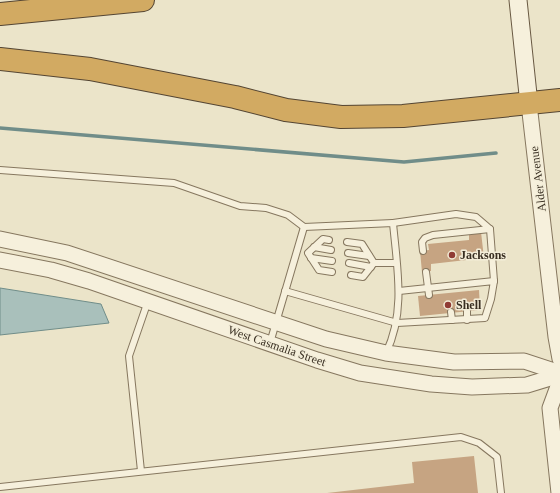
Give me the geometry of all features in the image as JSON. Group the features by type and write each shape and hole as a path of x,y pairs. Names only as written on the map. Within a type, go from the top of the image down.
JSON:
{"highway":[{"path":"0,14 142,0"},
{"path":"0,59 90,69 236,97 286,110 341,117 403,116 560,100"}],"main road":[{"name":"Alder Avenue","path":"518,0 529,104"}],"street":[{"name":"Alder Avenue","path":"529,104 556,337 560,359"},
{"name":"West Casmalia Street","path":"0,239 67,253 326,339 386,353 454,362 524,361 560,374"},
{"name":"West Casmalia Street","path":"0,260 51,270 148,301 269,344 360,373 431,384 472,387 527,385 560,374"},
{"path":"559,493 550,408 560,381"}],"lane":[{"path":"0,170 174,183 240,206 266,208 288,215 304,228 393,223 456,214 476,217 490,229 494,281 490,304 485,318 397,323 285,291"},
{"path":"386,353 397,323 399,291 393,223"},
{"path":"269,344 304,228"},
{"path":"423,250 422,242 426,238 434,235 490,229"},
{"path":"309,255 323,239 329,240"},
{"path":"347,242 362,244 373,265"},
{"path":"314,248 331,250"},
{"path":"297,251 332,261"},
{"path":"348,253 369,256"},
{"path":"309,255 319,270 332,272"},
{"path":"349,264 373,265 396,263"},
{"path":"351,275 363,278 373,265"},
{"path":"426,272 428,291"},
{"path":"399,291 449,289 464,284 494,281"},
{"path":"464,284 464,291"},
{"path":"141,471 129,356 148,301"},
{"path":"467,311 467,320"},
{"path":"451,312 452,320"},
{"path":"430,315 431,322"},
{"path":"0,487 461,437 479,443 497,457 501,493"}],"water":[{"path":"0,288 101,304 109,323 0,335"}],"building":[{"name":"Jacksons","path":"481,232 484,258 431,264 431,271 422,272 420,251 429,250 428,244 469,240 469,233"},
{"path":"479,290 480,310 420,316 418,296"},
{"path":"474,456 478,493 327,493 414,483 412,462"}],"waterway":[{"path":"0,128 404,162 496,153"}],"place":[{"name":"Jacksons","path":"452,255"},
{"name":"Shell","path":"448,305"}]}
